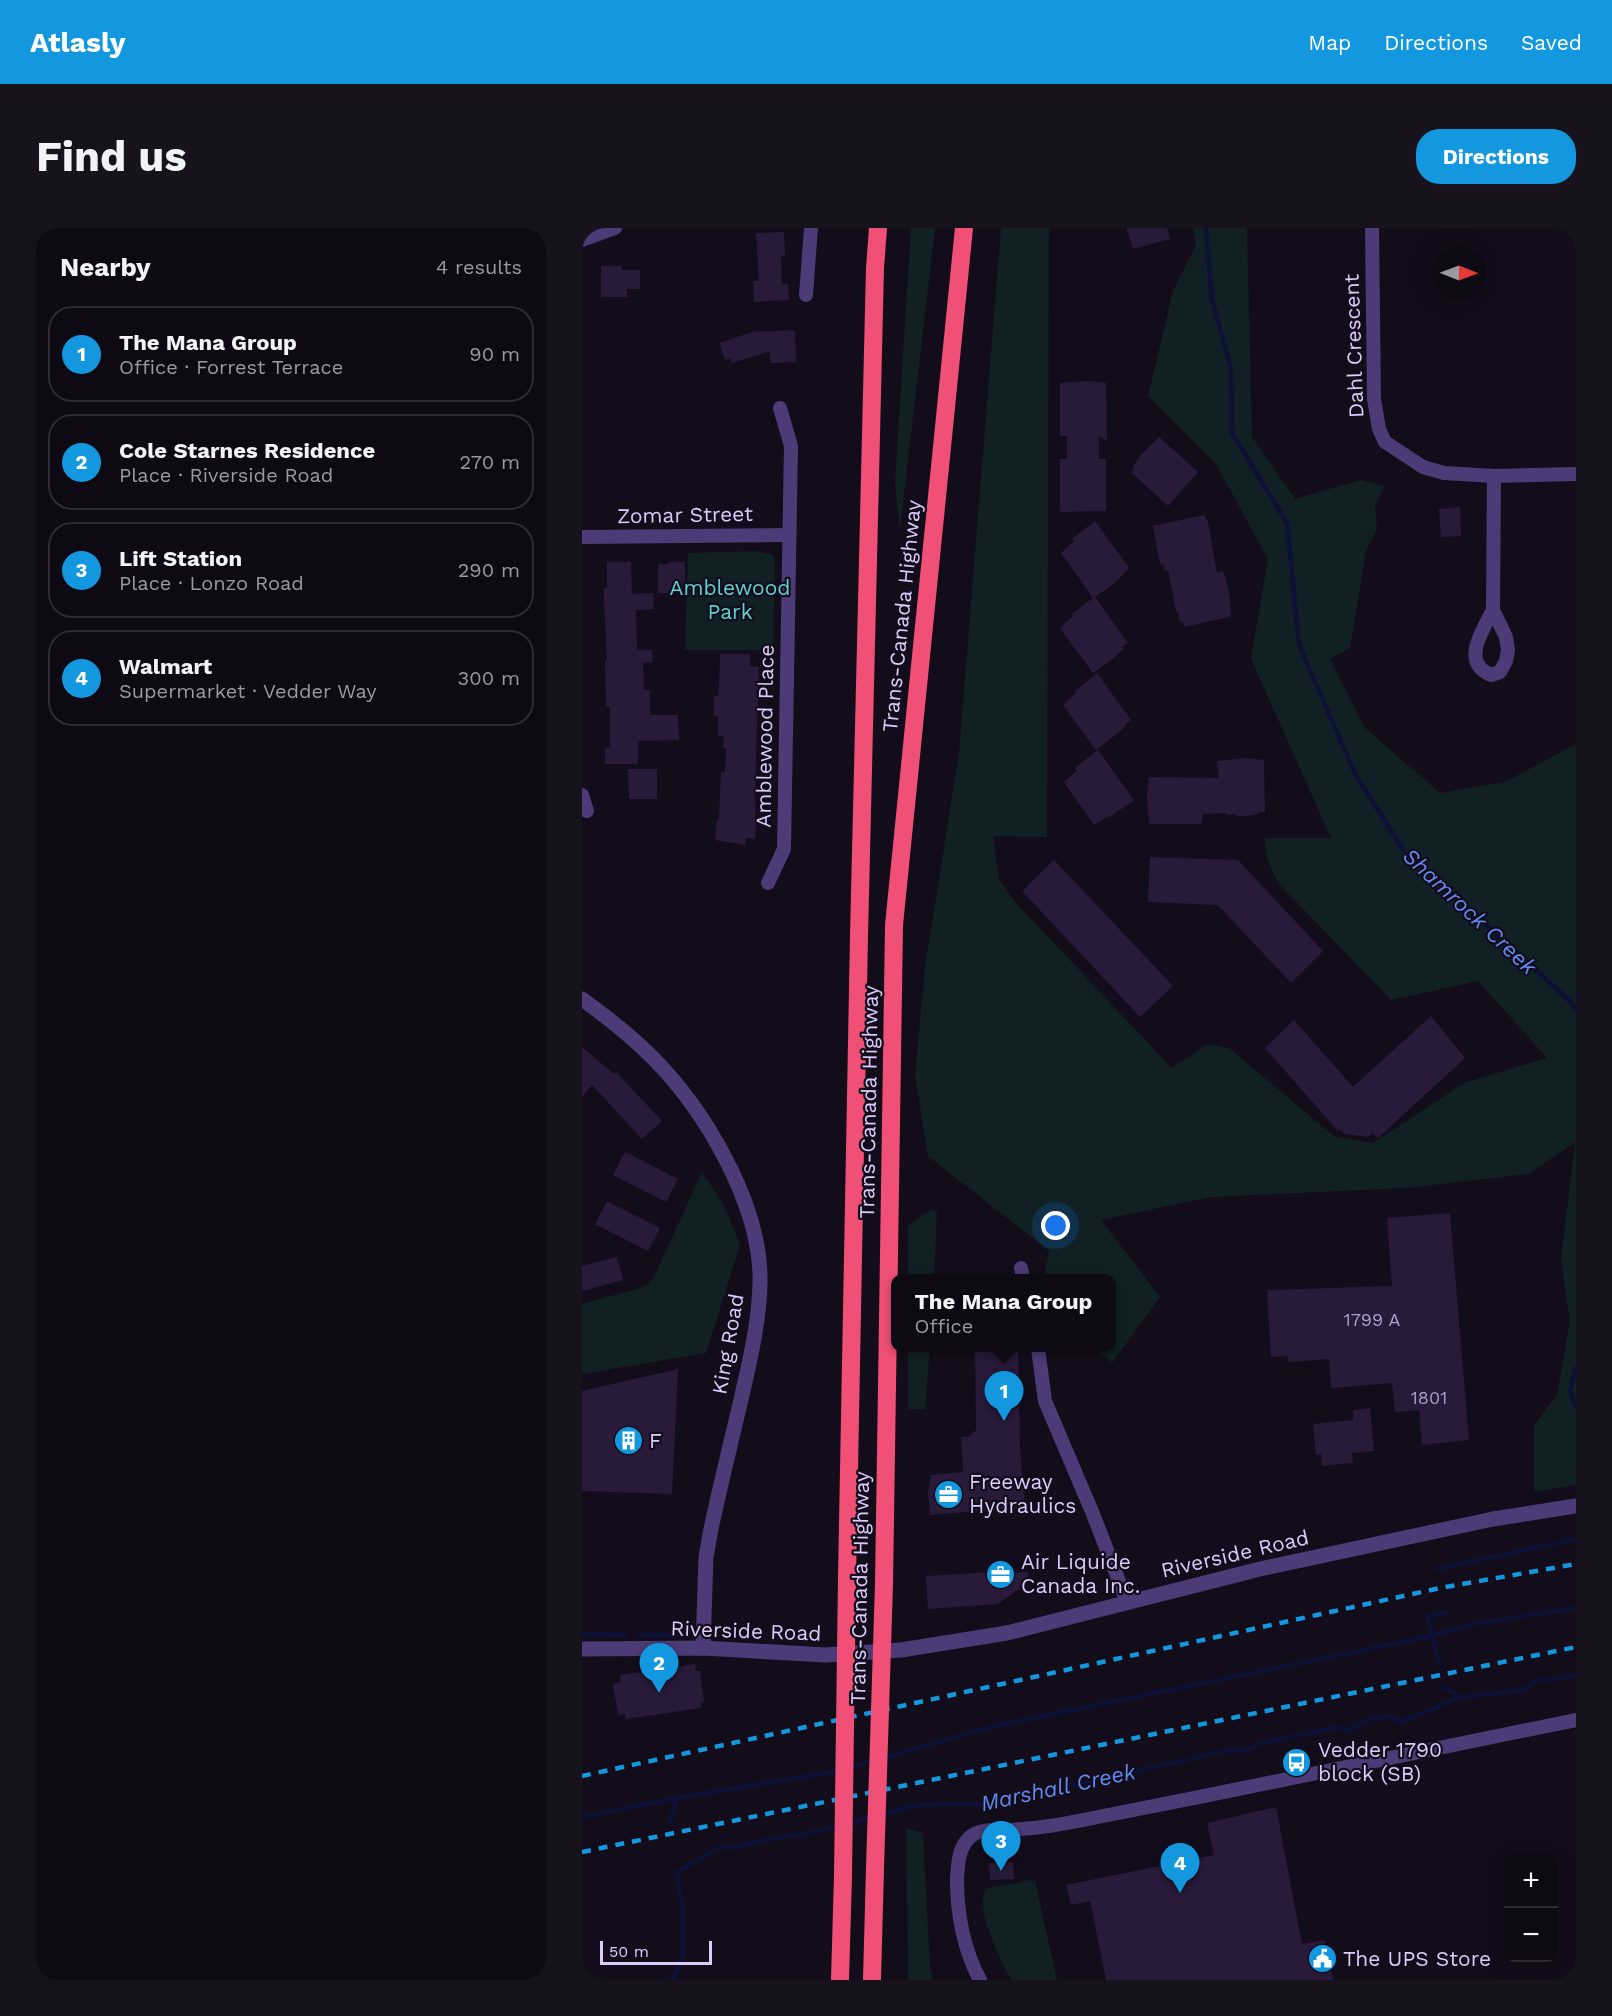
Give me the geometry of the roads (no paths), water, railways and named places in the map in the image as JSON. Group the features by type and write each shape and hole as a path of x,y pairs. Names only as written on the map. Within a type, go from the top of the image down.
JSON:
{"highway":[{"name":"Trans-Canada Highway","path":"840,1980 859,936 875,268 878,228"},
{"name":"Trans-Canada Highway","path":"874,1980 874,1893 884,1584 894,926 964,228"}],"street":[{"path":"582,240 615,228"},
{"path":"806,295 811,228"},
{"name":"Dahl Crescent","path":"1372,228 1374,399 1379,429 1385,442 1423,467 1444,473 1494,476 1576,474"},
{"name":"Amblewood Place","path":"768,883 784,849 791,446 780,408"},
{"path":"1493,610 1494,476"},
{"name":"Zomar Street","path":"582,537 789,535"},
{"path":"582,795 587,811"},
{"name":"King Road","path":"582,999 622,1028 681,1089 725,1159 742,1197 756,1239 760,1282 755,1337 706,1557 703,1648"},
{"path":"1039,1352 1045,1401 1127,1602"},
{"name":"Riverside Road","path":"582,1649 703,1648 825,1655 901,1650 1007,1633 1271,1566 1493,1519 1576,1506"},
{"path":"980,1980 966,1947 958,1915 960,1852 964,1844 976,1832 1042,1828 1576,1720"}],"waterway":[{"name":"Shamrock Creek","path":"1206,228 1212,300 1231,368 1232,433 1287,523 1299,645 1356,776 1404,851 1572,1003 1576,1010"},
{"name":"Shamrock Creek","path":"1576,1368 1570,1391 1576,1407"},
{"path":"1437,1569 1576,1539"},
{"path":"884,1758 990,1727 1432,1636 1473,1624 1576,1608"},
{"path":"1440,1664 1427,1617 1447,1612"},
{"path":"582,1634 626,1635"},
{"path":"640,1635 695,1635"},
{"name":"Marshall Creek","path":"882,1814 916,1805 989,1804 1012,1794 1041,1793 1228,1750 1243,1751 1262,1743 1338,1727 1348,1730 1370,1719 1391,1716 1401,1722 1458,1698 1523,1690 1536,1680 1576,1675"},
{"path":"1444,1688 1456,1693 1458,1698"},
{"path":"850,1768 873,1761"},
{"path":"670,1822 677,1798 839,1771"},
{"path":"582,1817 677,1798"},
{"name":"Marshall Creek","path":"847,1824 871,1817"},
{"name":"Marshall Creek","path":"673,1980 683,1957 683,1908 677,1872 718,1848 735,1847 839,1826"}],"railway":[{"path":"582,1776 1440,1588 1576,1564"},
{"path":"582,1852 1576,1647"}],"place":[{"name":"The Mana Group","path":"1004,1421"},
{"name":"F","path":"628,1441"},
{"name":"Freeway Hydraulics","path":"948,1494"},
{"name":"Air Liquide Canada Inc.","path":"1000,1574"},
{"name":"Cole Starnes Residence","path":"659,1693"},
{"name":"Vedder 1790 block (SB)","path":"1297,1762"},
{"name":"Lift Station","path":"1001,1871"},
{"name":"Walmart","path":"1180,1893"},
{"name":"The UPS Store","path":"1322,1959"}],"park label":[{"name":"Amblewood Park","path":"730,600"}]}
